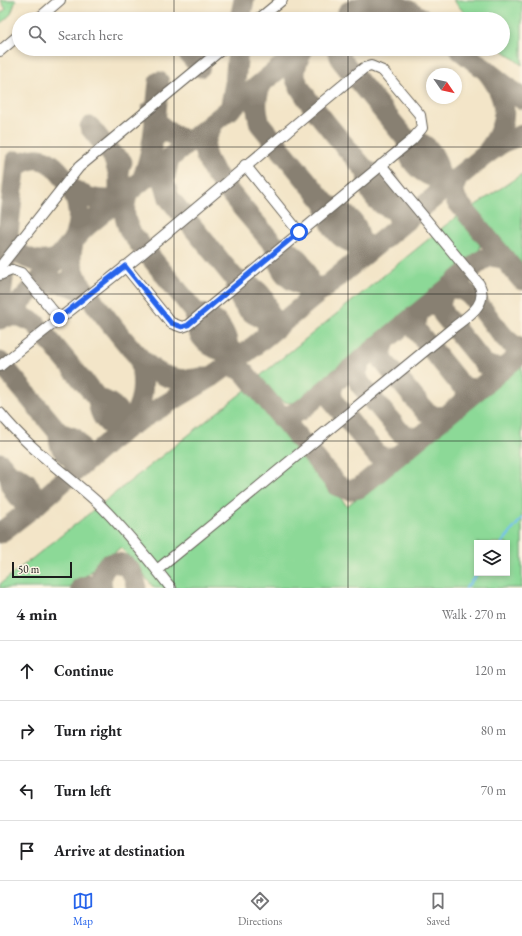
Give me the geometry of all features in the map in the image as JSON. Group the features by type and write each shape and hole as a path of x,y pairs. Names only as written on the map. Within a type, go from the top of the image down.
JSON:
{"lane":[{"path":"46,12 60,0"},
{"path":"267,12 282,0"},
{"path":"0,51 12,41"},
{"path":"0,267 79,167 214,56"},
{"path":"0,366 125,266 245,165 364,68 371,66 383,71 420,115 422,122 419,134 188,325 182,327 176,326 167,318 125,266"},
{"path":"245,165 299,232"},
{"path":"157,570 454,328 473,312 482,299 483,291 479,284 381,165"},
{"path":"0,275 12,270 21,273 59,318"},
{"path":"0,413 42,457 97,503 157,570 171,588"}],"green space":[{"path":"0,0 16,0 11,14 0,24 0,14 6,9"},
{"path":"453,0 522,0 522,65 510,56 510,12 464,12"},
{"path":"522,174 522,265 473,207"},
{"path":"457,216 467,220 471,224 480,240 479,252 472,263 307,397 291,403 282,401 274,394 260,376"},
{"path":"522,365 522,588 154,588 121,547 71,588 0,588 0,584 248,388 347,506"}],"waterway":[{"path":"504,540 522,518"},
{"path":"466,588 476,576"}],"taxiway":[{"path":"241,12 244,0"},
{"path":"348,12 377,4 395,6 411,12"},
{"path":"191,56 200,67"},
{"path":"230,110 235,83 237,56"},
{"path":"0,319 25,297 89,224 294,56"},
{"path":"299,56 295,72 298,85 326,124 367,172 368,182 375,198 388,207 415,213"},
{"path":"340,56 342,61 407,140 408,150 415,165 429,175 447,180 456,180"},
{"path":"468,56 522,99"},
{"path":"485,69 493,79 498,89 504,109 500,129 488,151"},
{"path":"142,180 150,156 159,82"},
{"path":"261,84 257,104 260,124 326,204 331,223 335,230 347,241 355,244 375,246"},
{"path":"151,111 158,123 167,131 190,142"},
{"path":"213,124 206,138 205,146 205,153 209,162 225,187 275,246 277,257 284,273 297,283 315,287 325,287"},
{"path":"90,127 113,156 122,162"},
{"path":"0,533 35,506 107,443 128,427 213,376 248,351 484,156 503,142 522,135"},
{"path":"407,140 424,145 435,158 438,166 440,183 439,192"},
{"path":"71,188 82,195 94,199 119,199 119,175 113,156"},
{"path":"16,167 33,159 46,161 59,171 70,186 74,194 79,215 71,251 72,264 75,273 79,283 134,352 153,370 164,376 190,380 206,377"},
{"path":"169,159 164,181 169,198 235,279 240,298 244,305 256,315 273,320 284,321"},
{"path":"0,306 16,161"},
{"path":"367,172 384,178 394,190 398,198 399,206 398,224"},
{"path":"457,179 453,189 456,200 522,280"},
{"path":"128,192 125,203 125,218 131,233 195,312 196,325 203,339 208,344 221,350 242,354"},
{"path":"326,204 350,218 358,230 358,258"},
{"path":"4,233 13,248 19,254 27,258 43,261 60,257"},
{"path":"275,246 291,253 303,265 308,281 307,299"},
{"path":"278,414 289,416 301,410 482,260 491,256 504,258"},
{"path":"235,279 253,288 264,299 268,314 267,333"},
{"path":"35,288 41,285 61,283 86,293"},
{"path":"448,289 459,289 468,294 477,302 502,335 512,344 522,349"},
{"path":"444,292 440,304 443,314 484,364 494,368 504,368"},
{"path":"195,312 212,319 223,331 228,347 228,365"},
{"path":"418,314 415,326 417,331 459,383 468,389 479,388"},
{"path":"4,316 20,316 35,323 98,399 109,403 117,410 122,419 123,431 117,429 104,420 98,399"},
{"path":"385,341 381,353 384,362 425,411 435,417 446,416"},
{"path":"226,366 238,368 244,372 338,486 350,490 359,488 522,353"},
{"path":"128,427 137,410 142,394 143,386 140,359"},
{"path":"361,360 356,374 360,384 400,432 414,439 421,436"},
{"path":"0,362 59,433 74,438 80,446 83,463 73,459 65,453 60,444 59,433"},
{"path":"334,382 331,393 335,404 376,454 386,459 397,456"},
{"path":"0,463 10,475 18,477 26,482 35,497 35,506 24,502 16,495 12,486 10,475"},
{"path":"102,588 101,577 104,569 109,564 116,563 123,565 129,570 134,577 136,588"},
{"path":"81,588 90,585 100,588"}],"route":[{"path":"59,318 125,266 171,323 182,327 188,325 299,232"}]}
